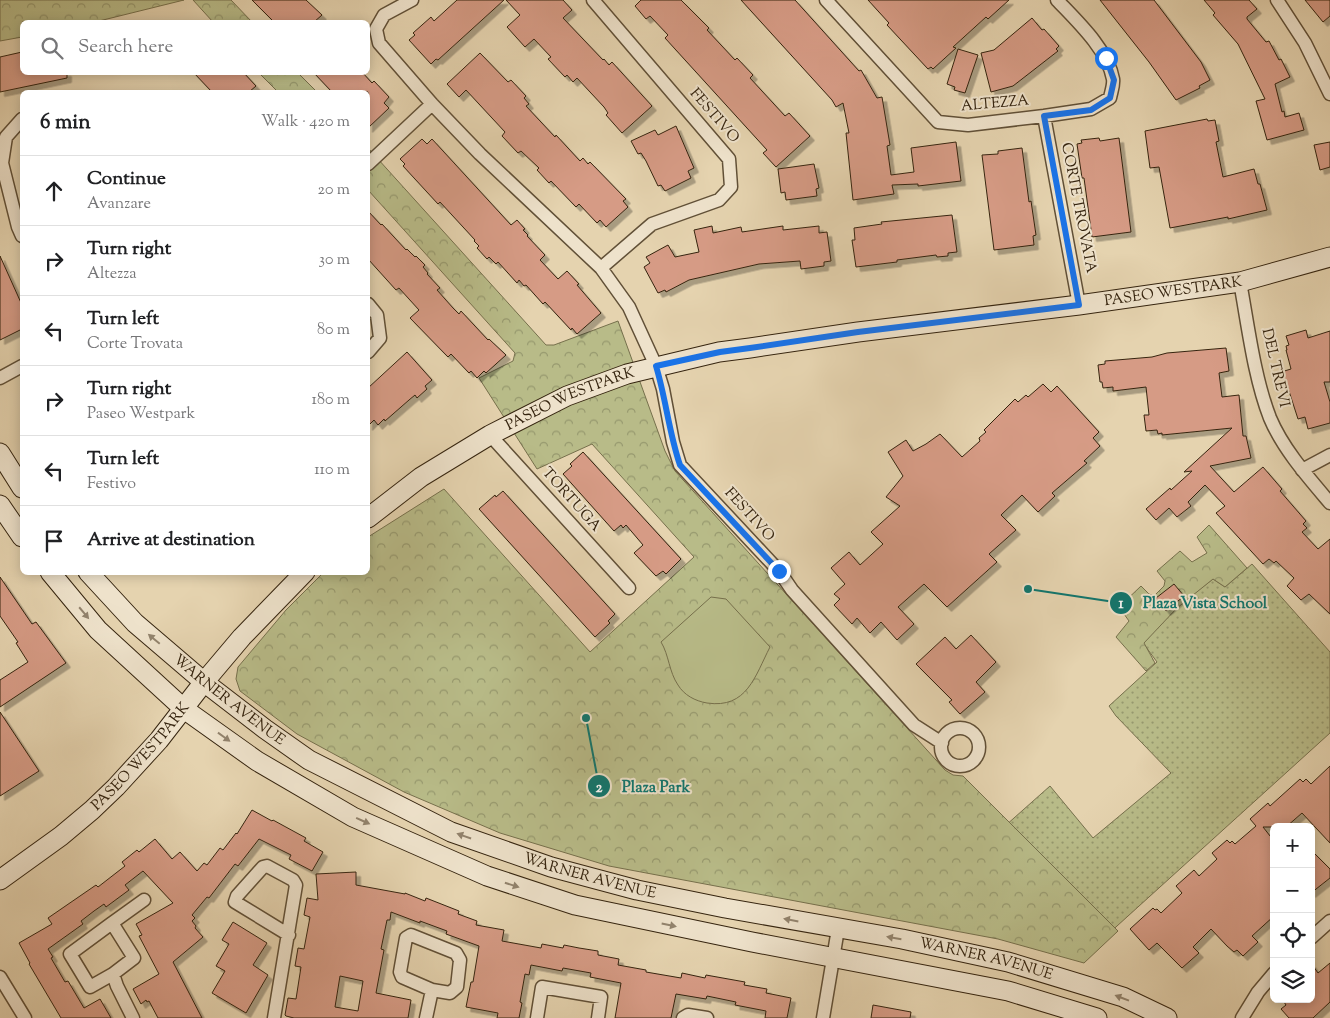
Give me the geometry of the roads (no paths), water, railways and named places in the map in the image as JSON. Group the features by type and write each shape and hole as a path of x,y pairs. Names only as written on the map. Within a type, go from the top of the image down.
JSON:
{"street":[{"name":"FESTIVO","path":"412,0 384,15 376,29 379,43 432,104 480,154 601,268 628,307 656,366 680,465 779,571 792,590 914,725 942,743"},
{"name":"FESTIVO","path":"593,0 729,159 731,187 719,200 652,224 601,268"},
{"name":"ALTEZZA","path":"826,0 938,122 968,126 1091,110 1110,98 1114,80 1106,58 1090,36 1058,0"},
{"path":"1277,0 1305,43 1330,94"},
{"path":"370,162 432,104"},
{"name":"CORTE TROVATA","path":"1044,116 1079,305"},
{"path":"20,121 6,137 2,163 20,231"},
{"name":"PASEO WESTPARK","path":"370,516 421,477 490,434 567,396 627,374 656,366 720,352 760,346 1079,305 1240,282 1330,257"},
{"name":"DEL TREVI","path":"1240,282 1259,381 1270,418 1302,470 1330,503"},
{"path":"370,306 377,315 380,338 370,350"},
{"path":"0,378 20,367"},
{"name":"TORTUGA","path":"490,434 629,588"},
{"path":"0,453 20,485"},
{"path":"1302,470 1330,455"},
{"path":"0,505 20,534"},
{"name":"WARNER AVENUE","path":"52,575 98,630 184,709 257,761 354,817 487,876 575,905 752,942 1008,990 1097,1018"},
{"name":"WARNER AVENUE","path":"91,575 135,623 204,682 265,729 309,760 451,832 551,867 637,890 838,929 902,939 1008,962 1123,997 1167,1018"},
{"name":"PASEO WESTPARK","path":"0,880 61,836 92,810 159,740 204,682 242,638 302,575"},
{"path":"274,1018 289,935 296,885 293,880 267,866 263,867 237,896 235,902 289,935"},
{"path":"112,923 134,958 113,974 90,987 70,954 112,923 144,900"},
{"path":"1315,934 1330,921"},
{"path":"823,1018 838,929"},
{"path":"411,935 456,954 460,960 458,987 450,993 432,990 402,977 400,972 406,938 411,935"},
{"path":"113,974 133,1018"},
{"path":"0,977 25,1018"},
{"path":"1242,1018 1270,977"},
{"path":"536,1018 542,987 601,997 598,1018"},
{"path":"426,1018 432,990"},
{"path":"683,1018 688,1014 707,1018"}],"place":[{"name":"Plaza Vista School","path":"1028,589"},
{"name":"Plaza Park","path":"586,718"}]}
